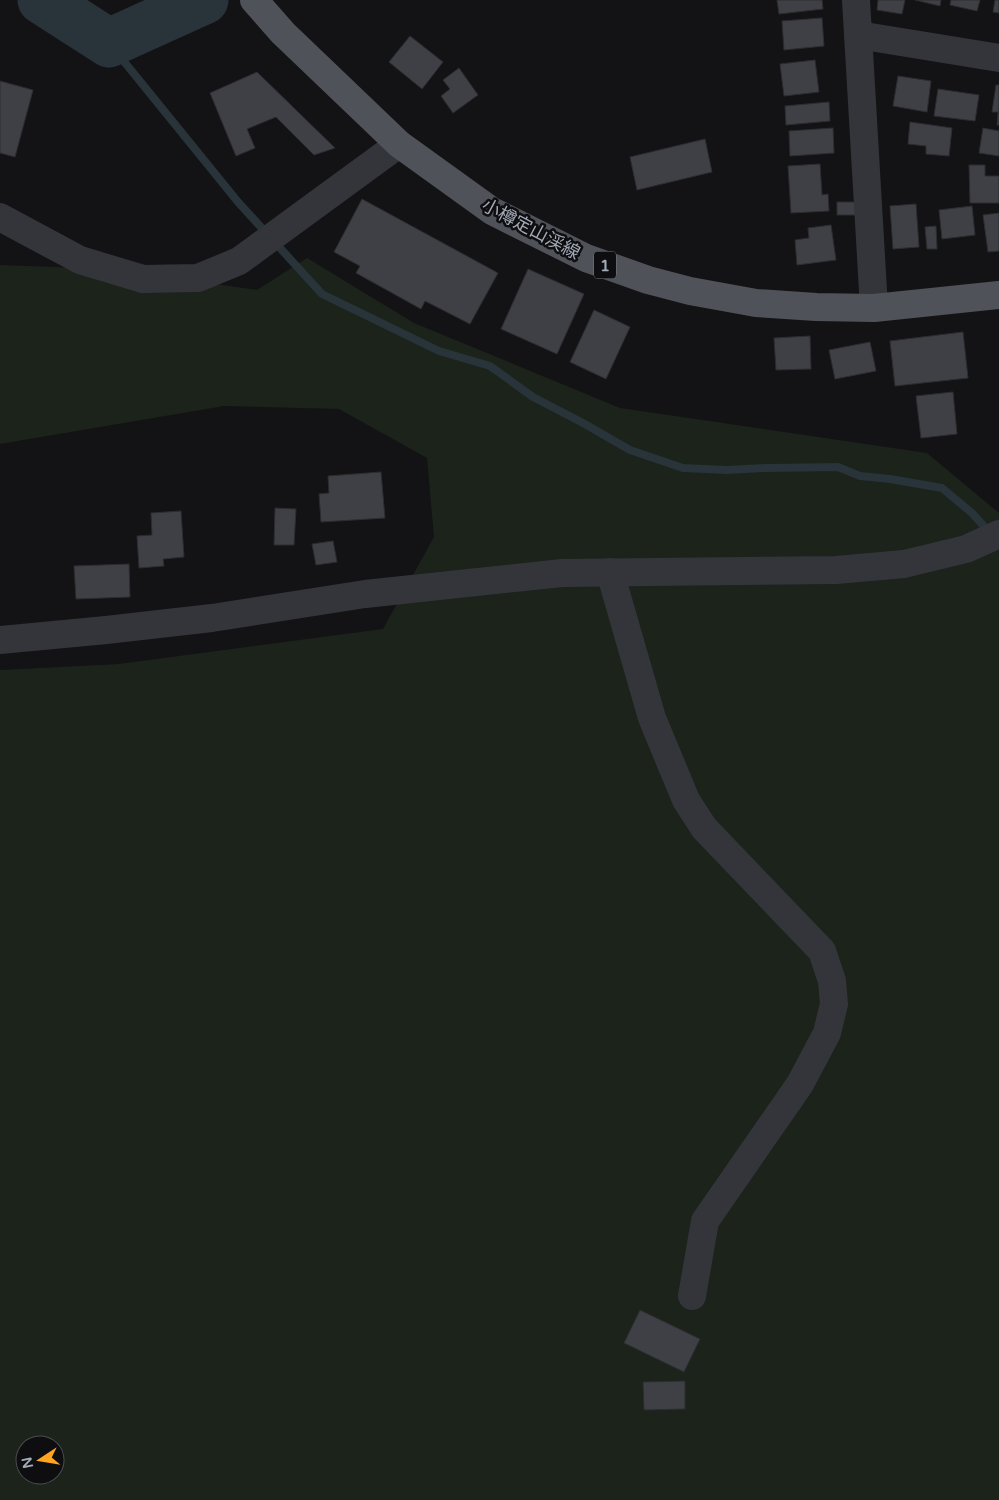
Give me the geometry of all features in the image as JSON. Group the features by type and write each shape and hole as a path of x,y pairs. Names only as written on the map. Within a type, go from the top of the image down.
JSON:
{"main road":[{"name":"小樽定山渓線","path":"254,0 283,32 399,144 492,211 586,258 648,280 690,291 756,303 874,308 999,295"}],"street":[{"path":"856,0 874,308"},
{"path":"858,35 999,58"},
{"path":"0,217 80,260 143,279 198,278 239,261 399,144"},
{"path":"0,640 212,618 365,594 562,573 836,570 904,564 966,549 999,534"},
{"path":"610,572 652,718 686,800 704,828 822,951 832,981 834,1004 827,1033 800,1084 705,1221 692,1296"}],"shaded area":[{"path":"307,258 414,323 620,408 927,453 999,513 999,1500 0,1500 0,670 119,664 383,629 434,537 427,458 339,409 224,406 0,444 0,265 108,269 257,290"}],"building":[{"path":"777,0 822,0 823,9 779,14"},
{"path":"878,0 905,0 902,14 877,10"},
{"path":"915,0 941,0 940,6"},
{"path":"951,0 980,0 977,11 950,5"},
{"path":"995,0 999,0 999,13 993,12"},
{"path":"822,18 824,46 784,50 782,21"},
{"path":"410,36 443,62 422,89 389,62"},
{"path":"815,60 819,92 784,96 780,64"},
{"path":"459,68 478,95 453,113 441,96 450,89 443,80"},
{"path":"257,72 335,148 314,155 276,117 247,129 255,148 236,156 210,93"},
{"path":"898,76 931,81 927,112 893,106"},
{"path":"0,81 33,90 15,157 0,153"},
{"path":"996,85 999,85 999,125 997,125 998,112 992,112"},
{"path":"938,89 979,95 975,121 934,116"},
{"path":"829,102 830,121 786,125 785,106"},
{"path":"910,122 952,128 949,156 926,154 926,146 908,144"},
{"path":"833,128 834,153 790,156 789,131"},
{"path":"983,128 999,131 999,156 979,153"},
{"path":"705,139 712,172 637,190 630,157"},
{"path":"820,164 822,195 828,194 829,211 791,213 788,166"},
{"path":"969,165 985,165 985,176 999,176 999,203 970,203"},
{"path":"362,199 498,273 470,324 425,301 421,309 356,273 360,266 334,252"},
{"path":"837,202 856,202 856,215 837,215"},
{"path":"916,204 919,247 893,249 890,206"},
{"path":"972,206 975,235 942,239 939,210"},
{"path":"999,213 999,251 988,252 983,215"},
{"path":"831,225 836,260 797,265 795,240 809,238 808,228"},
{"path":"936,226 937,249 927,249 925,227"},
{"path":"528,269 584,294 557,354 501,329"},
{"path":"594,310 630,327 606,379 570,362"},
{"path":"963,332 968,378 895,386 890,341"},
{"path":"810,336 811,369 776,370 774,338"},
{"path":"870,342 876,371 835,379 829,350"},
{"path":"953,392 957,434 921,438 916,396"},
{"path":"381,472 385,518 321,522 319,494 329,493 328,476"},
{"path":"275,508 296,509 294,545 274,545"},
{"path":"181,511 184,557 163,559 164,566 139,568 137,536 152,535 151,513"},
{"path":"333,541 337,562 316,565 312,544"},
{"path":"129,564 130,597 76,599 74,566"},
{"path":"640,1310 700,1339 684,1372 624,1343"},
{"path":"685,1381 685,1409 644,1410 643,1382"}],"waterway":[{"path":"42,0 109,43 204,0"},
{"path":"109,43 238,202 322,294 439,351 490,366 533,397 630,450 683,468 727,470 838,467 860,476 942,488 972,513 989,532"}]}
